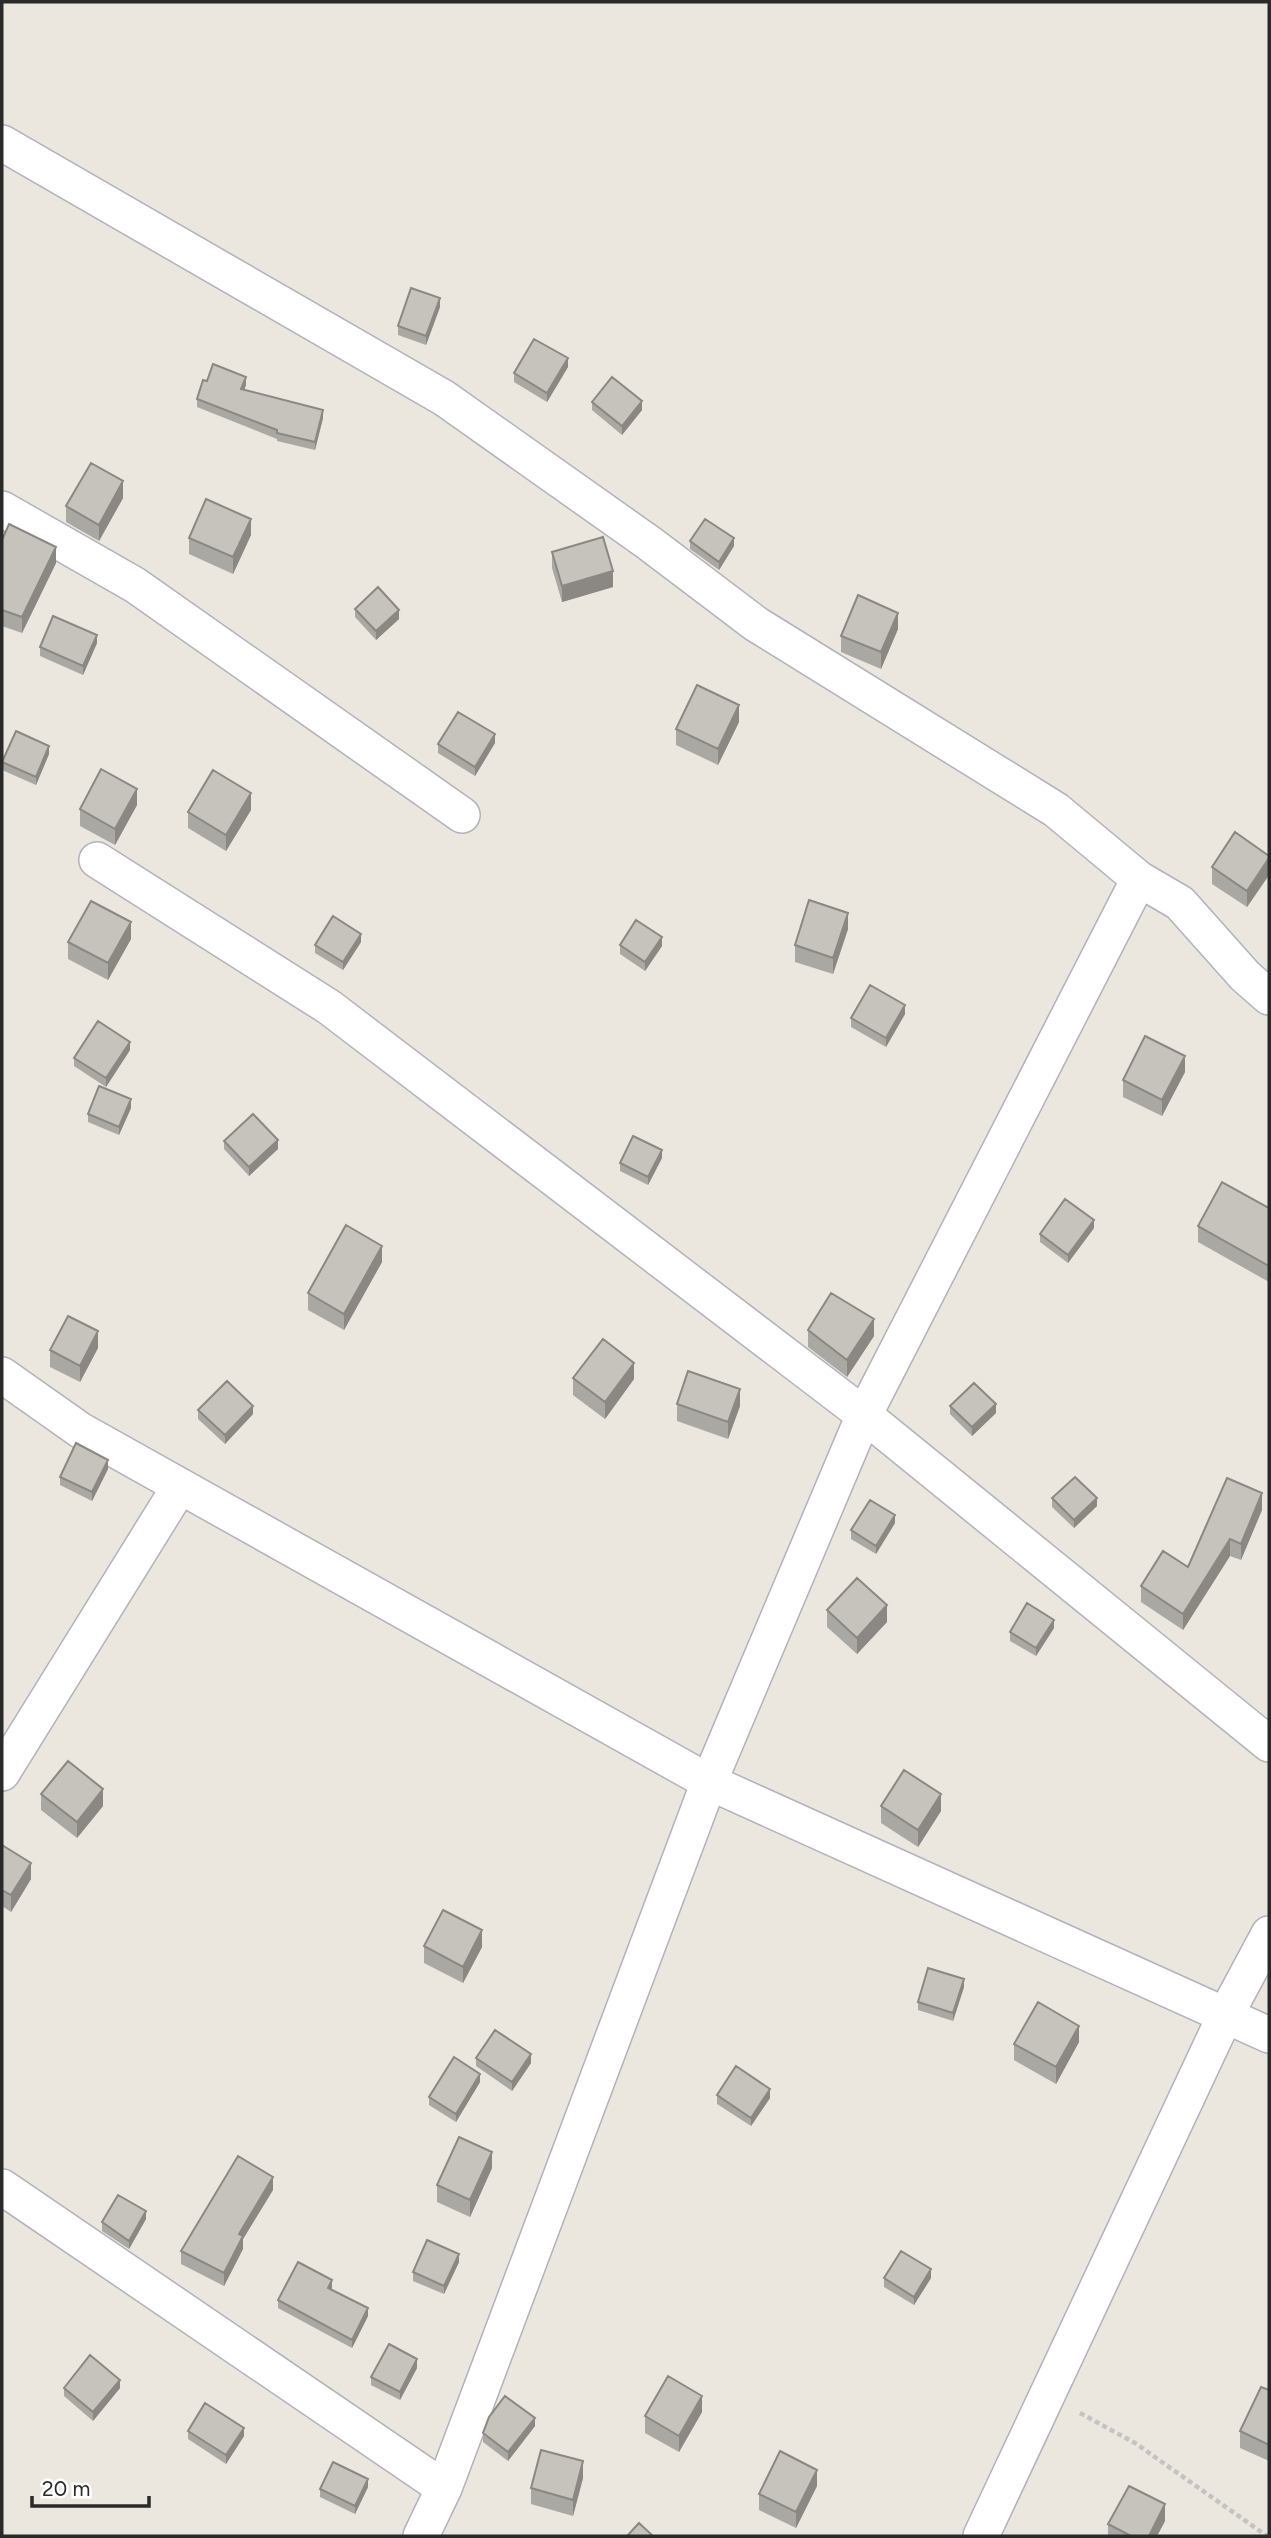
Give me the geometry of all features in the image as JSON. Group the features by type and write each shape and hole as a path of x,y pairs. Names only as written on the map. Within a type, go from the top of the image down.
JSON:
{"street":[{"path":"2,143 444,398 649,543 756,624 1056,810 1139,879 1180,902 1245,976 1269,997"},
{"path":"2,509 135,585 462,815"},
{"path":"97,860 329,1007 864,1415 1269,1744"},
{"path":"421,2536 444,2488 709,1782 864,1415 1139,879"},
{"path":"2,1375 80,1430 709,1782 1269,2035"},
{"path":"2,1773 180,1486"},
{"path":"981,2536 1225,2016 1269,1934"},
{"path":"2,2187 444,2488"}],"path":[{"path":"1048,2396 1135,2443 1267,2536"}],"building":[{"path":"411,288 440,298 426,336 398,326"},
{"path":"534,339 568,358 547,393 514,373"},
{"path":"213,364 246,377 241,389 323,410 315,442 277,433 277,430 197,399 203,380 207,381"},
{"path":"612,377 642,401 622,426 592,402"},
{"path":"91,463 123,481 99,525 66,506"},
{"path":"206,499 251,519 233,557 189,538"},
{"path":"705,519 734,538 719,562 690,541"},
{"path":"9,524 56,547 22,617 2,610 2,540"},
{"path":"603,537 613,571 562,586 552,552"},
{"path":"378,587 399,610 376,631 355,609"},
{"path":"858,595 898,613 881,652 841,636"},
{"path":"53,616 97,635 83,666 40,647"},
{"path":"697,685 739,705 718,749 676,729"},
{"path":"458,712 495,734 475,767 438,744"},
{"path":"16,731 49,746 36,777 2,762"},
{"path":"101,769 137,789 115,829 80,809"},
{"path":"213,770 251,793 226,835 188,812"},
{"path":"1235,832 1269,856 1247,891 1212,867"},
{"path":"809,900 848,913 833,958 795,945"},
{"path":"91,901 131,922 108,963 68,942"},
{"path":"333,916 361,934 343,962 315,945"},
{"path":"636,920 662,937 645,962 620,945"},
{"path":"870,985 905,1005 886,1038 851,1018"},
{"path":"98,1021 130,1042 106,1078 74,1058"},
{"path":"1145,1036 1185,1056 1162,1100 1123,1080"},
{"path":"99,1086 131,1099 119,1127 88,1114"},
{"path":"253,1114 278,1140 249,1167 224,1141"},
{"path":"633,1136 662,1150 648,1177 620,1163"},
{"path":"1222,1182 1269,1208 1269,1266 1198,1226"},
{"path":"1065,1199 1094,1220 1068,1255 1040,1234"},
{"path":"346,1225 382,1246 344,1314 308,1293"},
{"path":"831,1293 874,1319 847,1360 808,1330"},
{"path":"68,1316 98,1331 80,1366 50,1350"},
{"path":"603,1339 634,1363 605,1402 573,1378"},
{"path":"688,1371 740,1389 728,1422 677,1404"},
{"path":"227,1381 253,1406 225,1435 198,1410"},
{"path":"974,1383 996,1404 972,1427 950,1406"},
{"path":"76,1443 108,1460 92,1492 60,1477"},
{"path":"1075,1477 1097,1498 1074,1520 1052,1498"},
{"path":"1227,1478 1262,1493 1241,1544 1230,1539 1183,1614 1141,1586 1163,1551 1188,1567"},
{"path":"870,1500 895,1515 876,1546 851,1530"},
{"path":"857,1578 887,1605 857,1638 827,1610"},
{"path":"1027,1603 1054,1620 1036,1648 1010,1632"},
{"path":"68,1761 103,1789 77,1822 41,1794"},
{"path":"904,1770 941,1794 918,1830 881,1806"},
{"path":"2,1845 31,1863 11,1895 2,1890"},
{"path":"443,1910 482,1930 463,1967 424,1946"},
{"path":"928,1968 964,1979 953,2013 918,2002"},
{"path":"1038,2002 1079,2026 1056,2067 1014,2044"},
{"path":"495,2030 531,2054 512,2082 476,2058"},
{"path":"454,2057 480,2074 456,2114 429,2097"},
{"path":"736,2066 770,2089 751,2118 717,2095"},
{"path":"459,2137 492,2152 470,2200 437,2185"},
{"path":"238,2156 273,2177 239,2234 243,2236 224,2273 181,2251"},
{"path":"118,2195 146,2211 129,2241 102,2222"},
{"path":"427,2240 459,2254 444,2286 413,2272"},
{"path":"901,2251 931,2269 914,2297 884,2278"},
{"path":"298,2262 332,2280 328,2288 368,2308 352,2340 278,2300"},
{"path":"389,2344 417,2359 400,2392 371,2377"},
{"path":"90,2355 120,2380 93,2412 64,2388"},
{"path":"668,2376 702,2396 679,2436 645,2416"},
{"path":"1261,2387 1269,2390 1269,2445 1240,2431"},
{"path":"505,2396 535,2418 508,2452 483,2433 489,2417"},
{"path":"205,2403 244,2428 226,2455 188,2431"},
{"path":"541,2450 583,2461 573,2500 531,2488"},
{"path":"780,2451 817,2470 796,2512 759,2494"},
{"path":"333,2462 368,2479 355,2506 320,2489"},
{"path":"1129,2486 1165,2504 1149,2536 1131,2536 1108,2524"},
{"path":"639,2523 653,2536 627,2536"}]}
